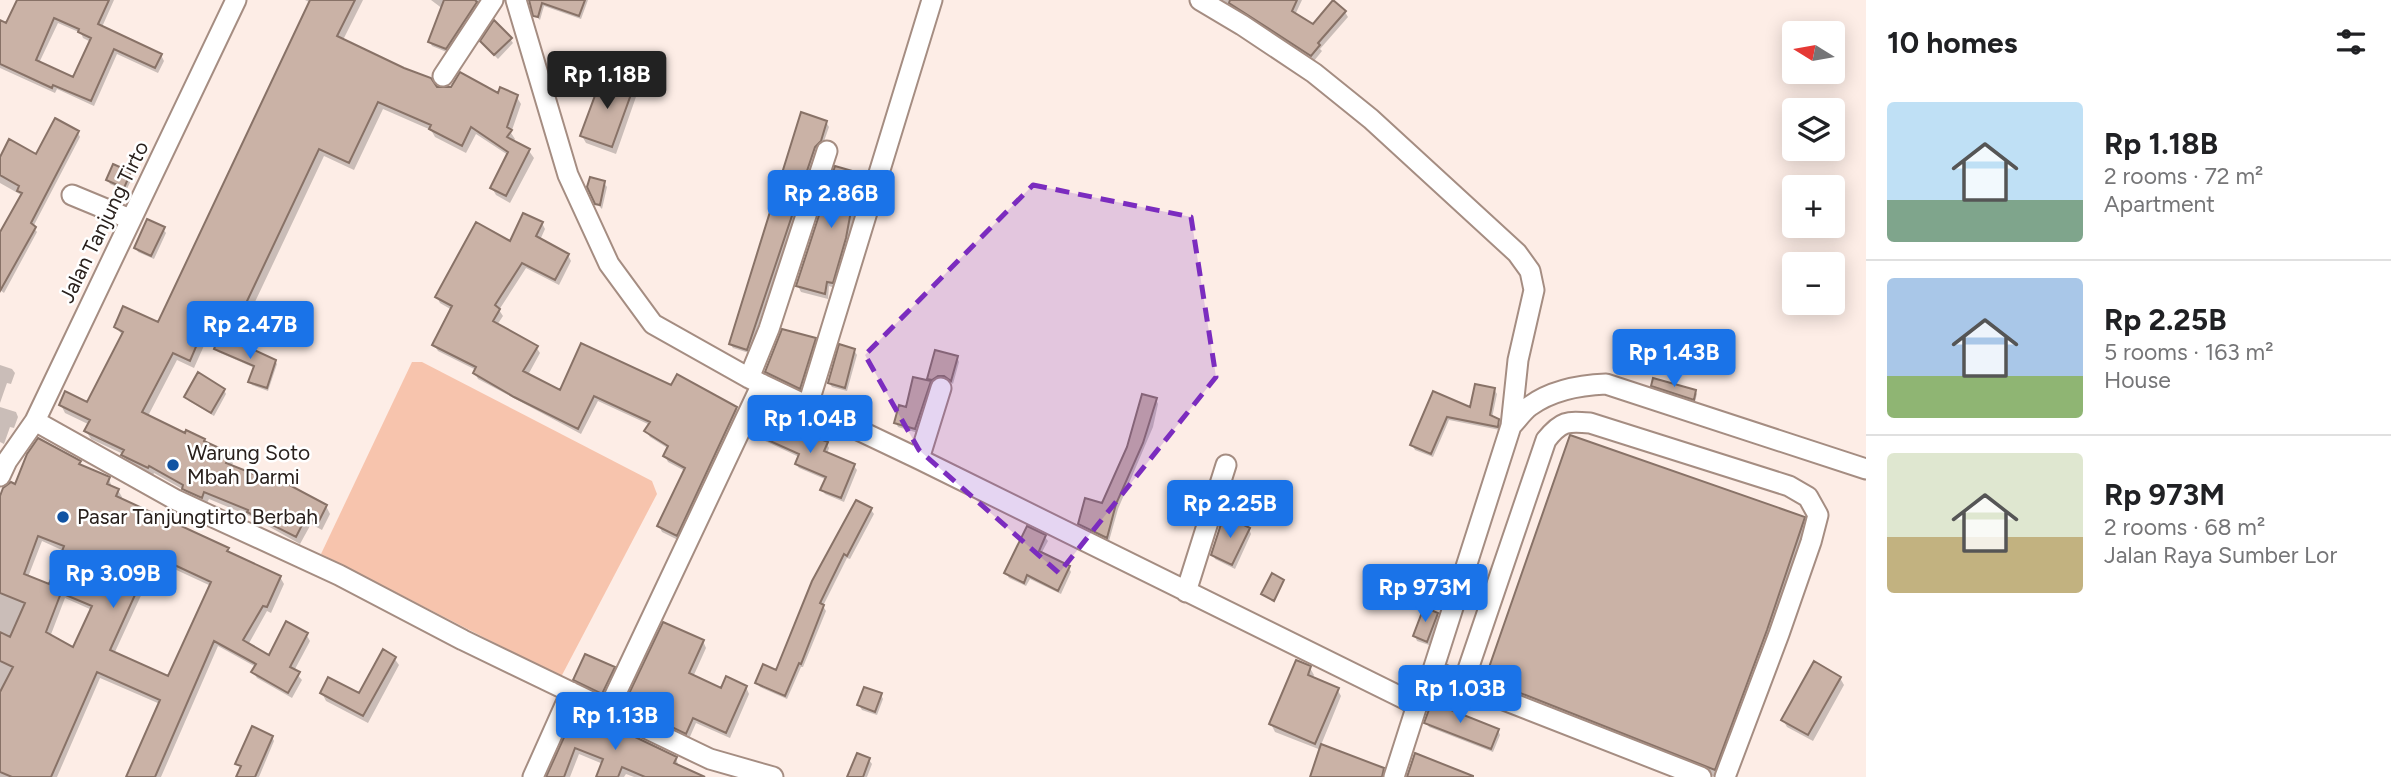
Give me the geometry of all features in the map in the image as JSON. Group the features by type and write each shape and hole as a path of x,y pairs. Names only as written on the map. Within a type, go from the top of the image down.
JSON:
{"street":[{"name":"Jalan Tanjung Tirto","path":"2,465 35,421 236,0"},
{"path":"443,76 493,0"},
{"path":"516,0 568,175 608,264 653,324 756,381 1417,705"},
{"path":"808,405 932,0"},
{"path":"1200,0 1314,73 1371,119 1517,253 1530,271 1534,290 1518,360 1511,426 1433,670 1417,705 1394,777"},
{"path":"608,710 756,381 769,329 827,151"},
{"path":"72,195 130,219"},
{"path":"1511,426 1530,406 1556,392 1586,384 1606,384 1866,469"},
{"path":"919,459 941,388"},
{"path":"35,421 176,500 339,575 463,640 608,710 710,759 773,777"},
{"path":"1463,684 1546,440 1556,428 1568,421 1590,423 1788,486 1808,497 1818,515 1779,634 1725,777"},
{"path":"1186,592 1226,465"},
{"path":"1433,670 1701,777"},
{"path":"533,777 571,692"}],"highlighted area":[{"path":"1033,185 1191,217 1216,377 1059,573 919,450 865,355"}],"shaded area":[{"path":"412,362 422,362 652,481 657,494 561,677 321,554"}],"building":[{"path":"17,0 109,0 98,24 162,54 155,68 114,49 91,101 53,85 52,88 0,64 0,20 6,23","holes":["54,18 79,29 78,32 91,38 73,77 36,60"]},
{"path":"310,0 355,0 337,36 431,78 437,87 451,87 460,72 498,93 500,87 518,95 507,127 512,130 507,137 530,149 506,196 490,188 508,152 471,127 462,146 429,129 431,125 378,102 349,163 319,149 231,335 206,323 190,361 173,353 142,412 185,433 186,430 230,453 226,463 264,478 267,473 327,505 318,523 306,517 296,537 247,512 248,510 204,492 202,498 182,489 183,485 149,466 148,468 121,455 124,450 84,431 90,420 59,405 65,391 87,402 123,332 114,327 123,306 158,322"},
{"path":"444,0 477,2 446,49 428,42"},
{"path":"529,0 585,0 579,16 542,3 538,17 533,16"},
{"path":"1230,0 1297,0 1292,11 1313,24 1333,0 1346,11 1318,43 1320,45 1311,56 1229,3"},
{"path":"494,20 512,38 494,55 480,41"},
{"path":"603,74 634,86 612,147 580,136"},
{"path":"801,112 827,121 821,141 815,147 747,350 729,344"},
{"path":"55,118 79,131 31,223 36,227 0,291 0,232 22,193 17,191 19,186 0,175 0,157 9,139 36,154"},
{"path":"113,164 131,172 124,188 106,180"},
{"path":"835,166 866,175 854,212 851,211 833,283 827,282 825,294 796,286"},
{"path":"590,177 605,181 600,205 595,204 587,187"},
{"path":"523,213 543,222 536,236 569,254 555,280 522,263 495,305 500,309 493,321 538,346 523,371 560,390 581,343 671,385 677,374 737,407 677,536 657,526 685,468 663,456 668,446 644,431 650,422 594,396 578,429 514,397 473,373 476,367 432,345 452,306 435,297 476,222 510,241"},
{"path":"147,219 165,227 151,256 134,248"},
{"path":"782,329 816,338 800,389 765,372"},
{"path":"218,339 235,345 237,342 276,360 267,388 248,382 254,366 214,349"},
{"path":"839,344 855,349 845,388 828,383"},
{"path":"935,350 958,356 951,381 944,376 927,379"},
{"path":"198,372 225,389 211,413 184,397"},
{"path":"913,377 931,381 915,429 894,423 899,405 906,407"},
{"path":"1653,378 1696,390 1694,400 1651,386"},
{"path":"1475,384 1495,388 1490,415 1499,419 1498,427 1447,417 1431,454 1410,445 1433,391 1470,407"},
{"path":"1142,394 1157,398 1143,443 1116,504 1107,538 1078,524 1085,498 1102,503 1127,447"},
{"path":"763,418 806,437 807,434 828,442 824,451 855,464 841,498 820,490 826,477 795,464 799,454 752,433 759,419"},
{"path":"1570,435 1805,517 1715,770 1485,679"},
{"path":"38,438 81,461 79,464 110,477 107,484 119,489 116,496 229,548 227,551 281,576 267,607 263,606 243,640 269,655 286,621 308,633 290,667 300,672 288,693 251,672 256,664 214,641 155,777 126,777 160,700 97,672 51,777 12,777 0,772 0,692 13,667 0,661 0,632 10,637 25,603 0,593 0,496 3,488 11,482 15,484 27,454","holes":["38,536 64,546 49,584 24,574","153,555 211,582 168,676 110,650","61,593 92,606 73,647 46,632"]},
{"path":"856,500 872,508 847,556 844,554 820,603 824,605 801,664 799,663 785,696 755,683 763,664 776,670 812,581"},
{"path":"1224,515 1250,528 1232,565 1211,555"},
{"path":"1027,526 1046,535 1039,551 1070,566 1058,591 1027,575 1024,583 1004,573"},
{"path":"1272,573 1284,580 1274,601 1261,594"},
{"path":"1424,607 1438,613 1427,642 1413,636"},
{"path":"663,622 704,640 689,673 721,688 726,676 747,686 726,733 693,718 686,734 625,702"},
{"path":"383,649 396,657 363,716 320,693 328,677 359,693"},
{"path":"585,654 615,667 602,694 573,680"},
{"path":"1296,660 1311,666 1308,675 1339,688 1315,744 1269,724"},
{"path":"1814,661 1841,677 1808,735 1781,720"},
{"path":"864,687 882,693 875,712 857,705"},
{"path":"1433,699 1453,707 1451,710 1499,729 1491,749 1424,723"},
{"path":"575,713 677,757 674,763 705,777 645,777 622,767 618,777 596,777 603,759 575,748 564,777 546,777"},
{"path":"252,726 273,736 255,777 236,777 241,766 235,764"},
{"path":"1321,744 1384,768 1382,777 1310,777"},
{"path":"857,753 870,758 863,777 847,777"},
{"path":"1415,753 1473,776 1473,777 1407,777"}],"place":[{"name":"Warung Soto Mbah Darmi","path":"173,465"},
{"name":"Pasar Tanjungtirto Berbah","path":"63,517"}]}
